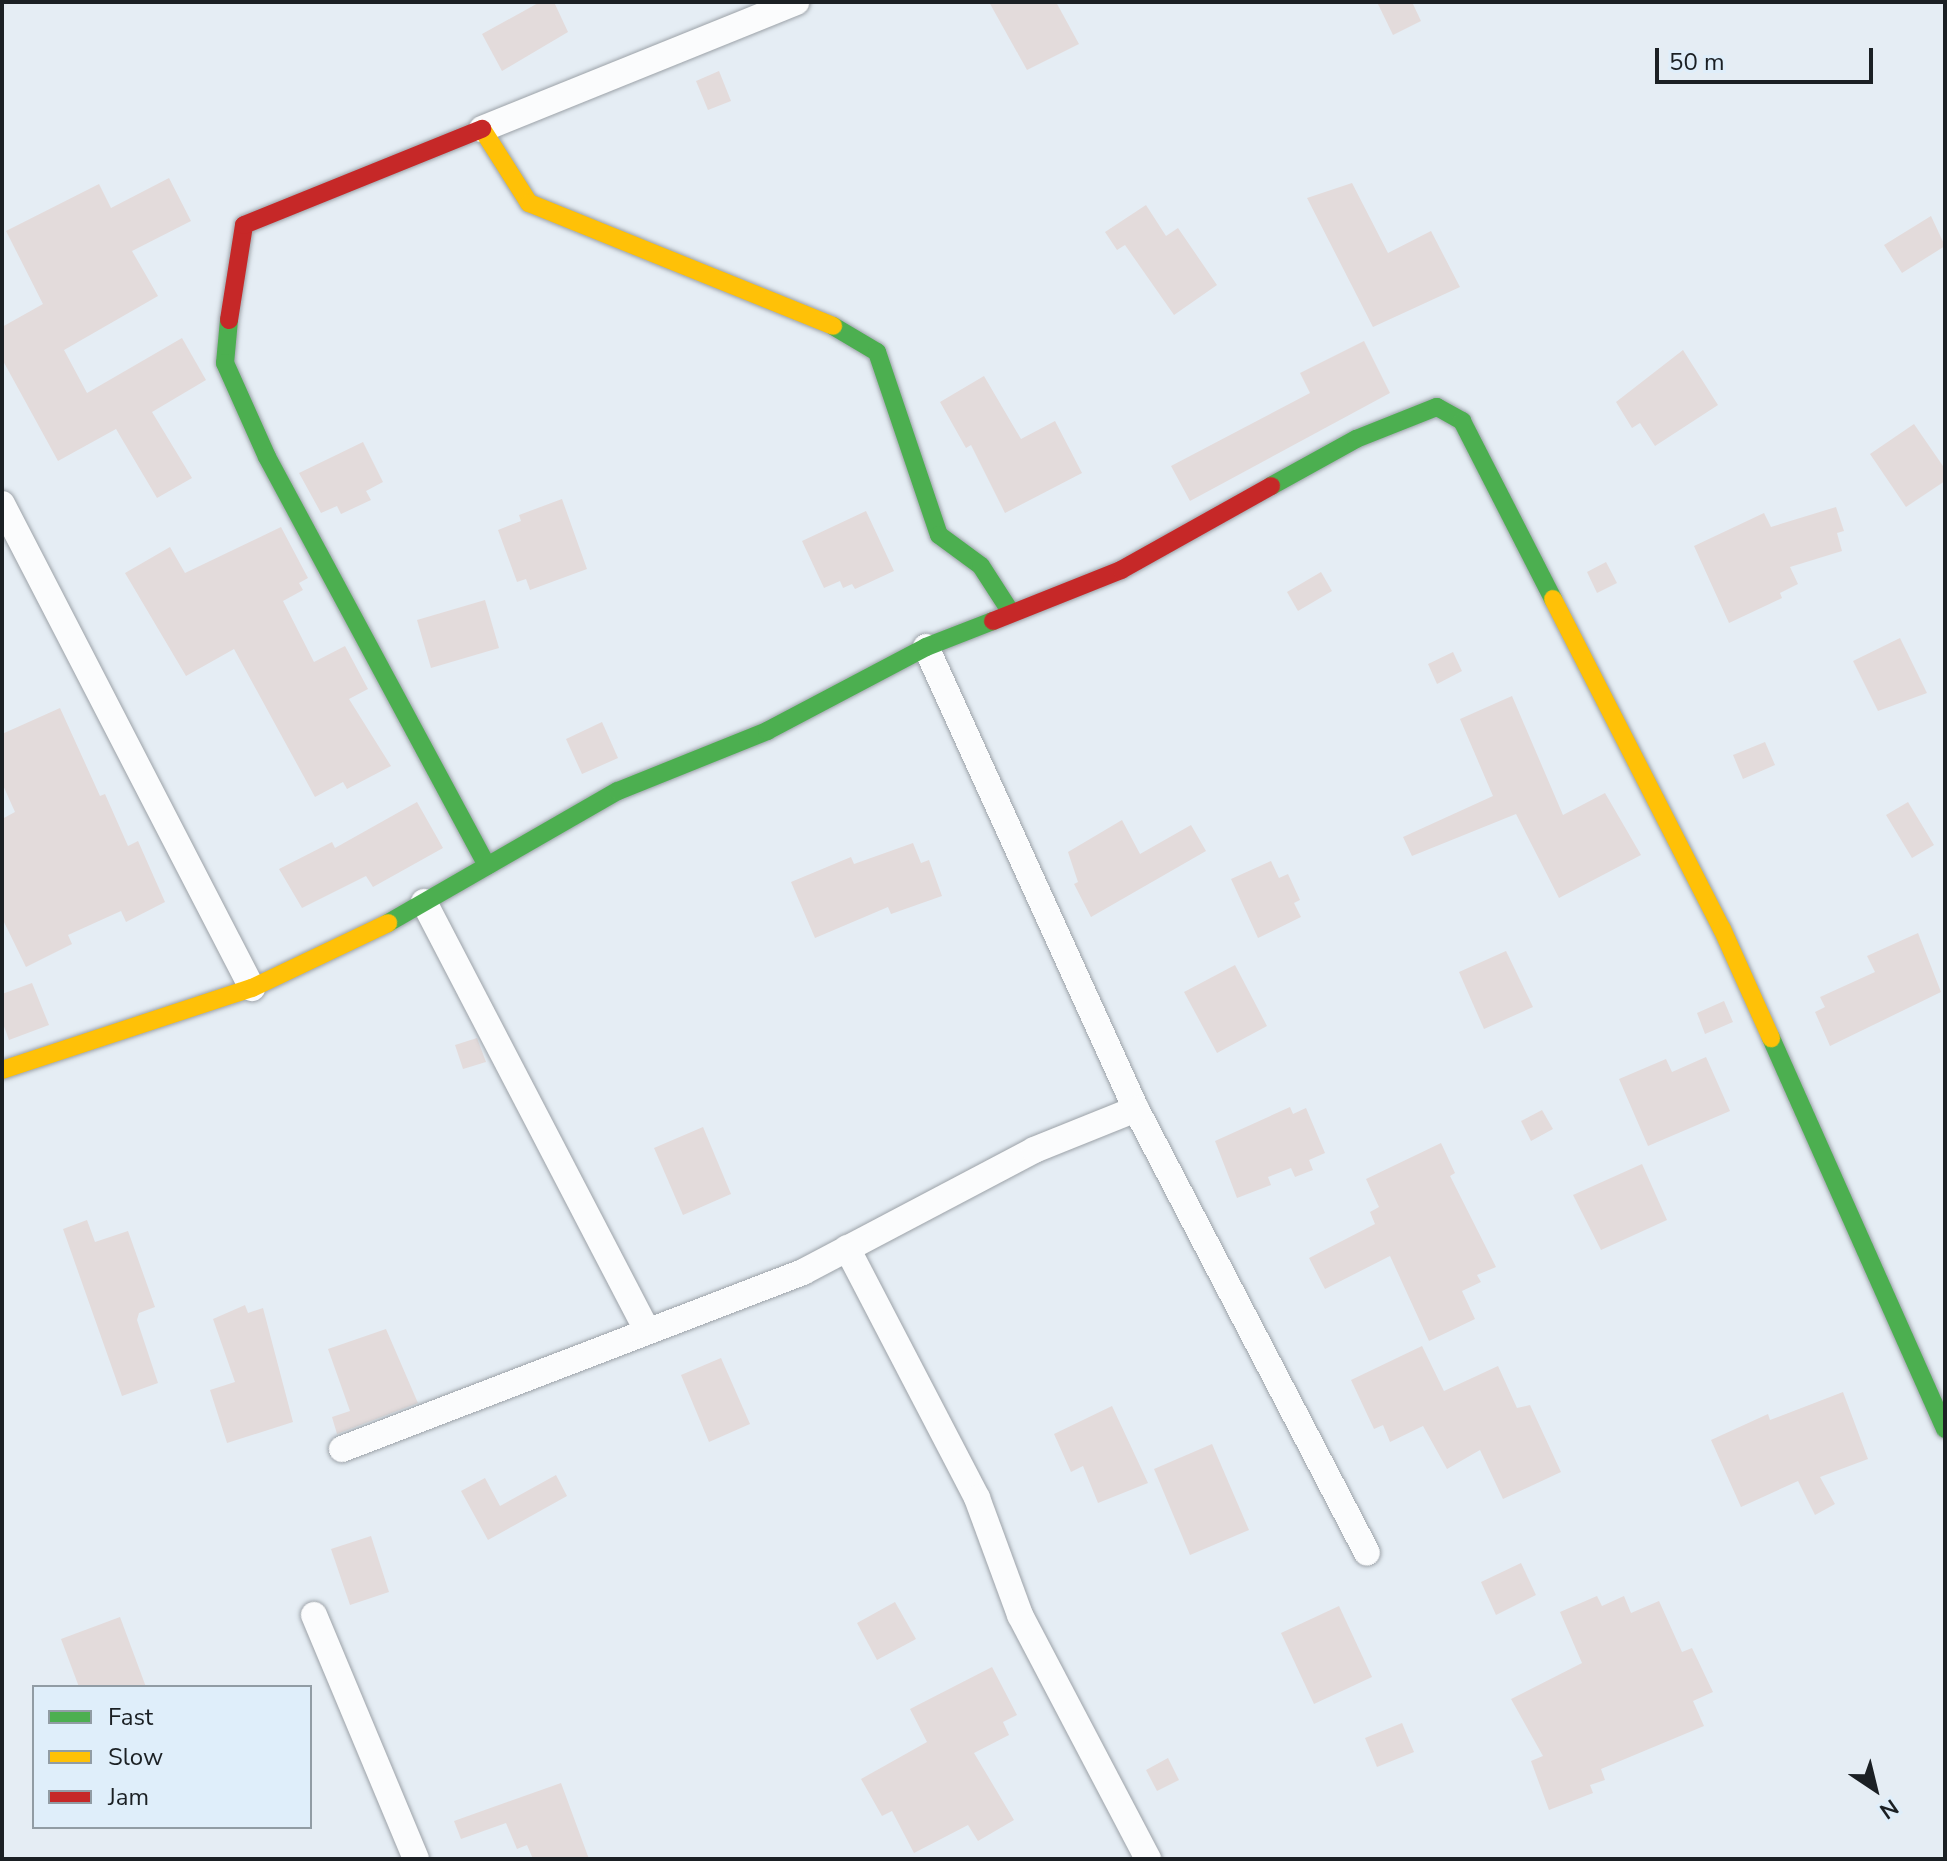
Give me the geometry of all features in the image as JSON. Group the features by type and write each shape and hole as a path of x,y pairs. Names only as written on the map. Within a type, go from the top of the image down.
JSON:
{"street":[{"path":"487,865 267,457 225,363 232,279 244,225 796,2"},
{"path":"482,129 529,203 819,318 877,352 939,535 981,566 1010,611"},
{"path":"2,1070 252,988 424,902 618,791 844,695 926,647 1010,611 1121,570 1356,439 1437,407 1462,421 1722,929 1945,1429"},
{"path":"2,504 252,988"},
{"path":"926,647 1136,1109 1367,1552"},
{"path":"424,902 647,1330"},
{"path":"342,1449 803,1272 1034,1150 1136,1109"},
{"path":"847,1248 977,1498 1020,1615 1148,1859"},
{"path":"314,1615 416,1859"}],"building":[{"path":"540,2 554,2 568,32 502,71 482,34"},
{"path":"989,2 1056,2 1079,44 1027,70"},
{"path":"1377,2 1412,2 1421,21 1393,35"},
{"path":"719,71 731,101 708,110 696,81"},
{"path":"169,178 191,221 132,251 158,296 64,350 87,393 182,338 206,380 152,412 192,478 157,498 116,429 58,461 2,359 2,327 43,304 6,231 99,184 111,208"},
{"path":"1352,183 1388,253 1431,231 1460,287 1373,327 1307,198"},
{"path":"1146,205 1166,236 1178,228 1217,285 1174,315 1125,245 1117,250 1105,232"},
{"path":"1931,216 1945,246 1902,273 1884,245"},
{"path":"1364,341 1390,393 1190,501 1171,466 1310,393 1300,373"},
{"path":"1683,350 1718,405 1655,446 1640,423 1632,428 1616,402"},
{"path":"984,376 1021,439 1055,421 1082,473 1005,513 971,445 966,448 940,402"},
{"path":"1914,424 1945,469 1945,481 1906,507 1870,454"},
{"path":"363,442 383,482 366,491 371,500 341,514 337,506 321,513 299,473"},
{"path":"562,499 587,569 530,590 526,579 517,582 498,530 521,521 519,515"},
{"path":"1836,507 1844,531 1837,533 1842,551 1790,567 1798,584 1780,593 1782,598 1729,623 1694,546 1764,513 1771,527"},
{"path":"866,511 894,571 855,589 852,584 843,588 840,581 824,588 802,541"},
{"path":"281,527 308,578 299,583 303,590 283,601 314,662 345,646 368,689 349,699 391,766 347,789 343,782 315,797 234,649 186,676 125,573 170,547 185,573"},
{"path":"1606,562 1617,583 1597,593 1587,572"},
{"path":"1321,572 1332,591 1298,611 1287,592"},
{"path":"485,600 499,648 431,668 417,620"},
{"path":"1900,638 1927,693 1878,711 1853,661"},
{"path":"1453,652 1462,671 1437,684 1428,664"},
{"path":"1512,696 1563,815 1605,793 1641,855 1559,898 1516,814 1412,856 1403,837 1493,796 1460,719"},
{"path":"60,708 100,796 105,794 128,846 138,841 165,902 126,922 121,911 68,935 72,944 26,967 2,918 2,819 15,812 2,783 2,734"},
{"path":"602,722 618,758 582,774 566,739"},
{"path":"1765,742 1775,765 1743,779 1733,755"},
{"path":"417,802 443,848 373,887 366,876 302,908 279,869 332,842 335,848"},
{"path":"1908,802 1934,845 1912,858 1886,815"},
{"path":"1122,820 1140,854 1191,825 1206,851 1091,917 1074,884 1078,882 1068,852"},
{"path":"913,843 921,863 929,860 942,896 891,914 888,907 815,938 791,882 851,857 854,864"},
{"path":"1271,861 1279,878 1288,874 1300,900 1294,903 1301,917 1258,938 1231,879"},
{"path":"1918,933 1941,992 1830,1046 1815,1012 1825,1007 1820,997 1875,972 1867,956"},
{"path":"1506,951 1533,1007 1484,1029 1459,972"},
{"path":"1235,965 1267,1026 1217,1053 1184,992"},
{"path":"32,983 49,1025 9,1040 2,1021 2,994"},
{"path":"1724,1001 1733,1022 1705,1034 1697,1013"},
{"path":"477,1038 486,1062 463,1069 455,1045"},
{"path":"1706,1057 1730,1111 1648,1146 1619,1079 1666,1059 1672,1072"},
{"path":"1290,1107 1293,1114 1306,1108 1325,1153 1309,1160 1313,1170 1295,1177 1291,1168 1268,1177 1271,1185 1237,1198 1215,1141"},
{"path":"1542,1110 1553,1129 1531,1141 1521,1121"},
{"path":"703,1127 731,1194 683,1215 654,1148"},
{"path":"1441,1143 1455,1173 1450,1176 1496,1267 1477,1275 1481,1282 1462,1291 1475,1319 1429,1341 1390,1256 1325,1289 1309,1258 1375,1224 1370,1212 1379,1207 1366,1179"},
{"path":"1642,1164 1667,1220 1601,1250 1573,1195"},
{"path":"87,1220 95,1242 128,1231 155,1307 139,1313 137,1320 158,1383 122,1396 63,1229"},
{"path":"245,1305 248,1313 263,1308 293,1422 227,1443 210,1390 235,1382 213,1319"},
{"path":"386,1329 418,1403 337,1434 332,1417 350,1411 328,1349"},
{"path":"1422,1346 1444,1391 1498,1366 1517,1408 1530,1405 1561,1472 1503,1499 1480,1450 1447,1469 1423,1426 1390,1442 1383,1425 1374,1429 1351,1380"},
{"path":"721,1358 750,1424 709,1442 681,1375"},
{"path":"1843,1392 1868,1459 1820,1477 1835,1504 1815,1515 1798,1481 1741,1507 1711,1440 1768,1414 1770,1420"},
{"path":"1112,1406 1148,1483 1098,1503 1083,1466 1071,1472 1054,1434"},
{"path":"1212,1444 1249,1530 1190,1555 1154,1469"},
{"path":"556,1475 567,1496 488,1540 461,1491 485,1478 500,1506"},
{"path":"371,1536 389,1592 350,1605 331,1549"},
{"path":"1521,1563 1536,1595 1496,1615 1481,1582"},
{"path":"1597,1596 1602,1606 1624,1596 1631,1613 1659,1601 1682,1652 1692,1648 1713,1692 1693,1701 1704,1726 1601,1769 1605,1780 1590,1785 1593,1793 1549,1810 1531,1761 1543,1756 1511,1699 1582,1663 1560,1612"},
{"path":"895,1602 916,1639 877,1660 857,1623"},
{"path":"1339,1606 1372,1677 1314,1704 1281,1633"},
{"path":"120,1617 145,1685 78,1685 61,1639"},
{"path":"992,1667 1017,1715 1003,1722 1009,1735 974,1753 1014,1820 978,1841 968,1825 914,1853 892,1811 882,1816 861,1779 927,1742 910,1709"},
{"path":"1402,1723 1414,1752 1377,1767 1365,1738"},
{"path":"1168,1758 1179,1780 1157,1791 1146,1770"},
{"path":"561,1783 589,1859 533,1859 527,1845 517,1849 506,1823 461,1839 454,1821"}],"traffic: fast":[{"path":"229,320 225,363 267,457 487,865"},
{"path":"833,326 877,352 939,535 981,566 1010,611"},
{"path":"1271,486 1356,439 1437,407 1462,421 1553,599"},
{"path":"388,923 618,791 767,731 926,647 993,621"},
{"path":"1771,1038 1945,1429"}],"traffic: slow":[{"path":"482,129 529,203 833,326"},
{"path":"1553,599 1722,929 1771,1038"},
{"path":"2,1070 252,988 388,923"}],"traffic: jam":[{"path":"229,320 244,225 482,129"},
{"path":"993,621 1121,570 1271,486"}]}
